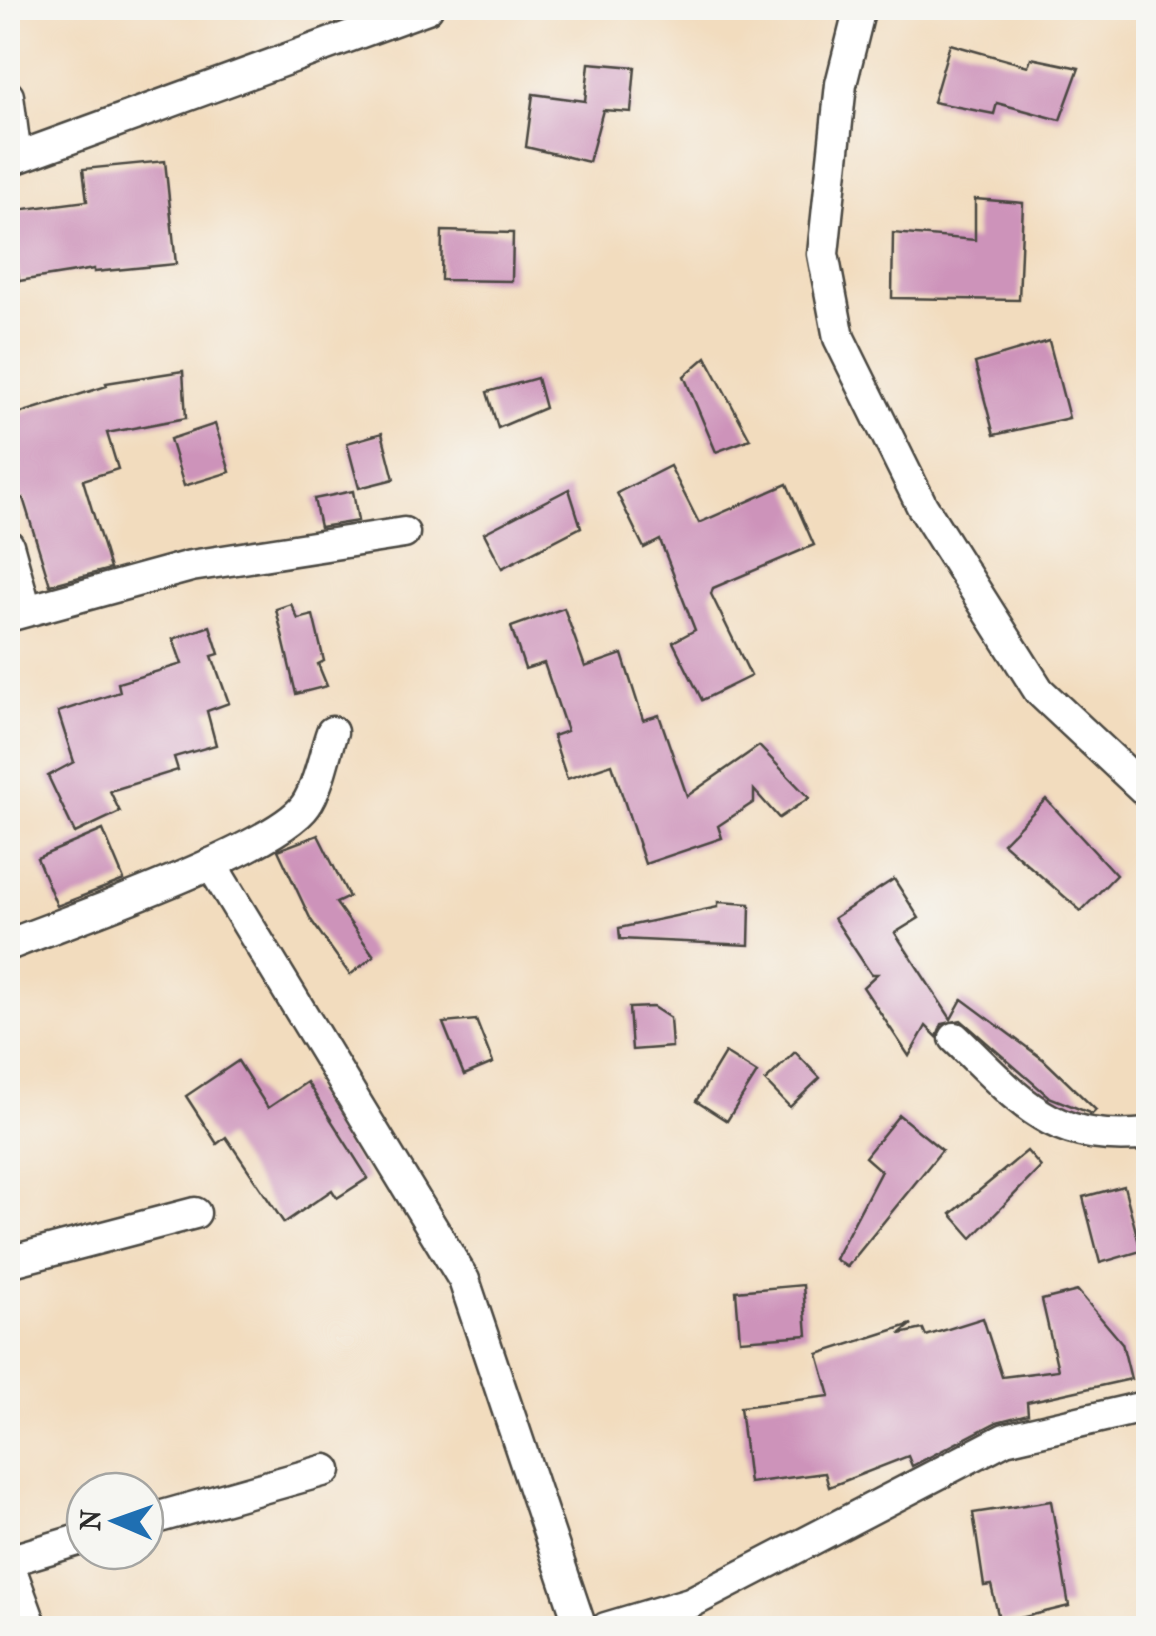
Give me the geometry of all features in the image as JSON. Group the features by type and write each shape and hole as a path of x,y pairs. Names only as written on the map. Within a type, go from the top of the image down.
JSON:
{"street":[{"path":"8,96 12,159 427,8"},
{"path":"860,8 841,84 823,254 839,338 922,506 1039,691 1148,793"},
{"path":"8,545 17,613 192,566 404,532"},
{"path":"8,946 212,864 282,826 306,806 332,732"},
{"path":"212,864 464,1280 581,1628"},
{"path":"955,1038 1034,1113 1075,1132 1148,1134"},
{"path":"8,1262 195,1213"},
{"path":"606,1628 690,1603 1005,1439 1148,1406"},
{"path":"165,1515 326,1470"},
{"path":"32,1628 8,1561 65,1544"}],"building":[{"path":"950,44 1028,66 1031,58 1079,68 1060,120 997,103 994,114 933,102"},
{"path":"589,63 635,67 631,112 603,110 589,162 526,147 533,94 585,101"},
{"path":"165,161 176,264 94,269 19,281 9,211 87,201 83,169"},
{"path":"975,199 1023,203 1019,300 892,298 893,233 975,240"},
{"path":"442,231 513,233 512,281 441,280"},
{"path":"1049,341 1069,418 994,435 975,363"},
{"path":"706,357 750,439 716,452 684,376"},
{"path":"183,371 186,418 107,433 118,469 83,480 110,569 50,585 23,498 8,503 8,417 107,386 106,383"},
{"path":"537,378 545,408 498,428 487,392"},
{"path":"215,424 230,472 184,486 170,439"},
{"path":"382,433 394,479 359,488 347,443"},
{"path":"670,466 699,523 787,484 814,545 713,588 711,594 751,676 702,700 673,642 695,630 660,540 644,548 617,493"},
{"path":"569,489 581,527 502,568 484,533"},
{"path":"353,491 358,521 320,527 314,499"},
{"path":"291,604 298,619 313,615 324,661 318,664 327,686 296,694 276,609"},
{"path":"564,608 585,667 622,654 643,720 659,715 687,796 759,746 809,798 779,818 754,790 754,802 718,826 722,838 645,864 612,764 567,779 553,736 567,731 544,663 525,669 511,627"},
{"path":"210,626 219,654 212,656 229,703 207,711 216,745 174,757 178,770 110,791 120,812 75,833 48,776 74,762 58,712 120,692 118,683 182,664 173,639"},
{"path":"1046,799 1116,875 1081,911 1003,843"},
{"path":"103,830 124,880 57,906 37,858"},
{"path":"318,835 349,897 336,903 374,956 350,975 311,920 278,850"},
{"path":"894,879 919,918 895,933 951,1019 962,999 1044,1060 1096,1110 1092,1114 1049,1097 961,1020 942,1024 937,1037 926,1026 909,1056 863,987 877,974 871,974 834,918"},
{"path":"718,902 750,904 749,945 620,939 619,928 718,907"},
{"path":"653,1007 670,1018 672,1047 632,1050 629,1008"},
{"path":"476,1020 493,1063 464,1075 443,1023"},
{"path":"795,1052 820,1078 790,1107 765,1081"},
{"path":"725,1053 757,1073 727,1121 696,1101"},
{"path":"238,1061 268,1108 307,1082 368,1178 337,1198 332,1190 284,1223 226,1137 217,1144 186,1096"},
{"path":"899,1115 942,1150 847,1267 835,1259 881,1171 865,1157"},
{"path":"1027,1151 1041,1167 972,1238 951,1214"},
{"path":"1124,1186 1141,1251 1100,1263 1083,1197"},
{"path":"803,1285 807,1335 740,1340 736,1291"},
{"path":"1078,1291 1122,1343 1131,1379 1027,1402 1028,1414 997,1422 912,1466 908,1456 829,1487 825,1473 749,1483 740,1407 830,1396 818,1354 912,1324 900,1334 923,1329 926,1336 983,1318 1002,1377 1058,1370 1042,1300"},
{"path":"1051,1501 1069,1606 1000,1623 991,1585 984,1586 973,1513"}]}
